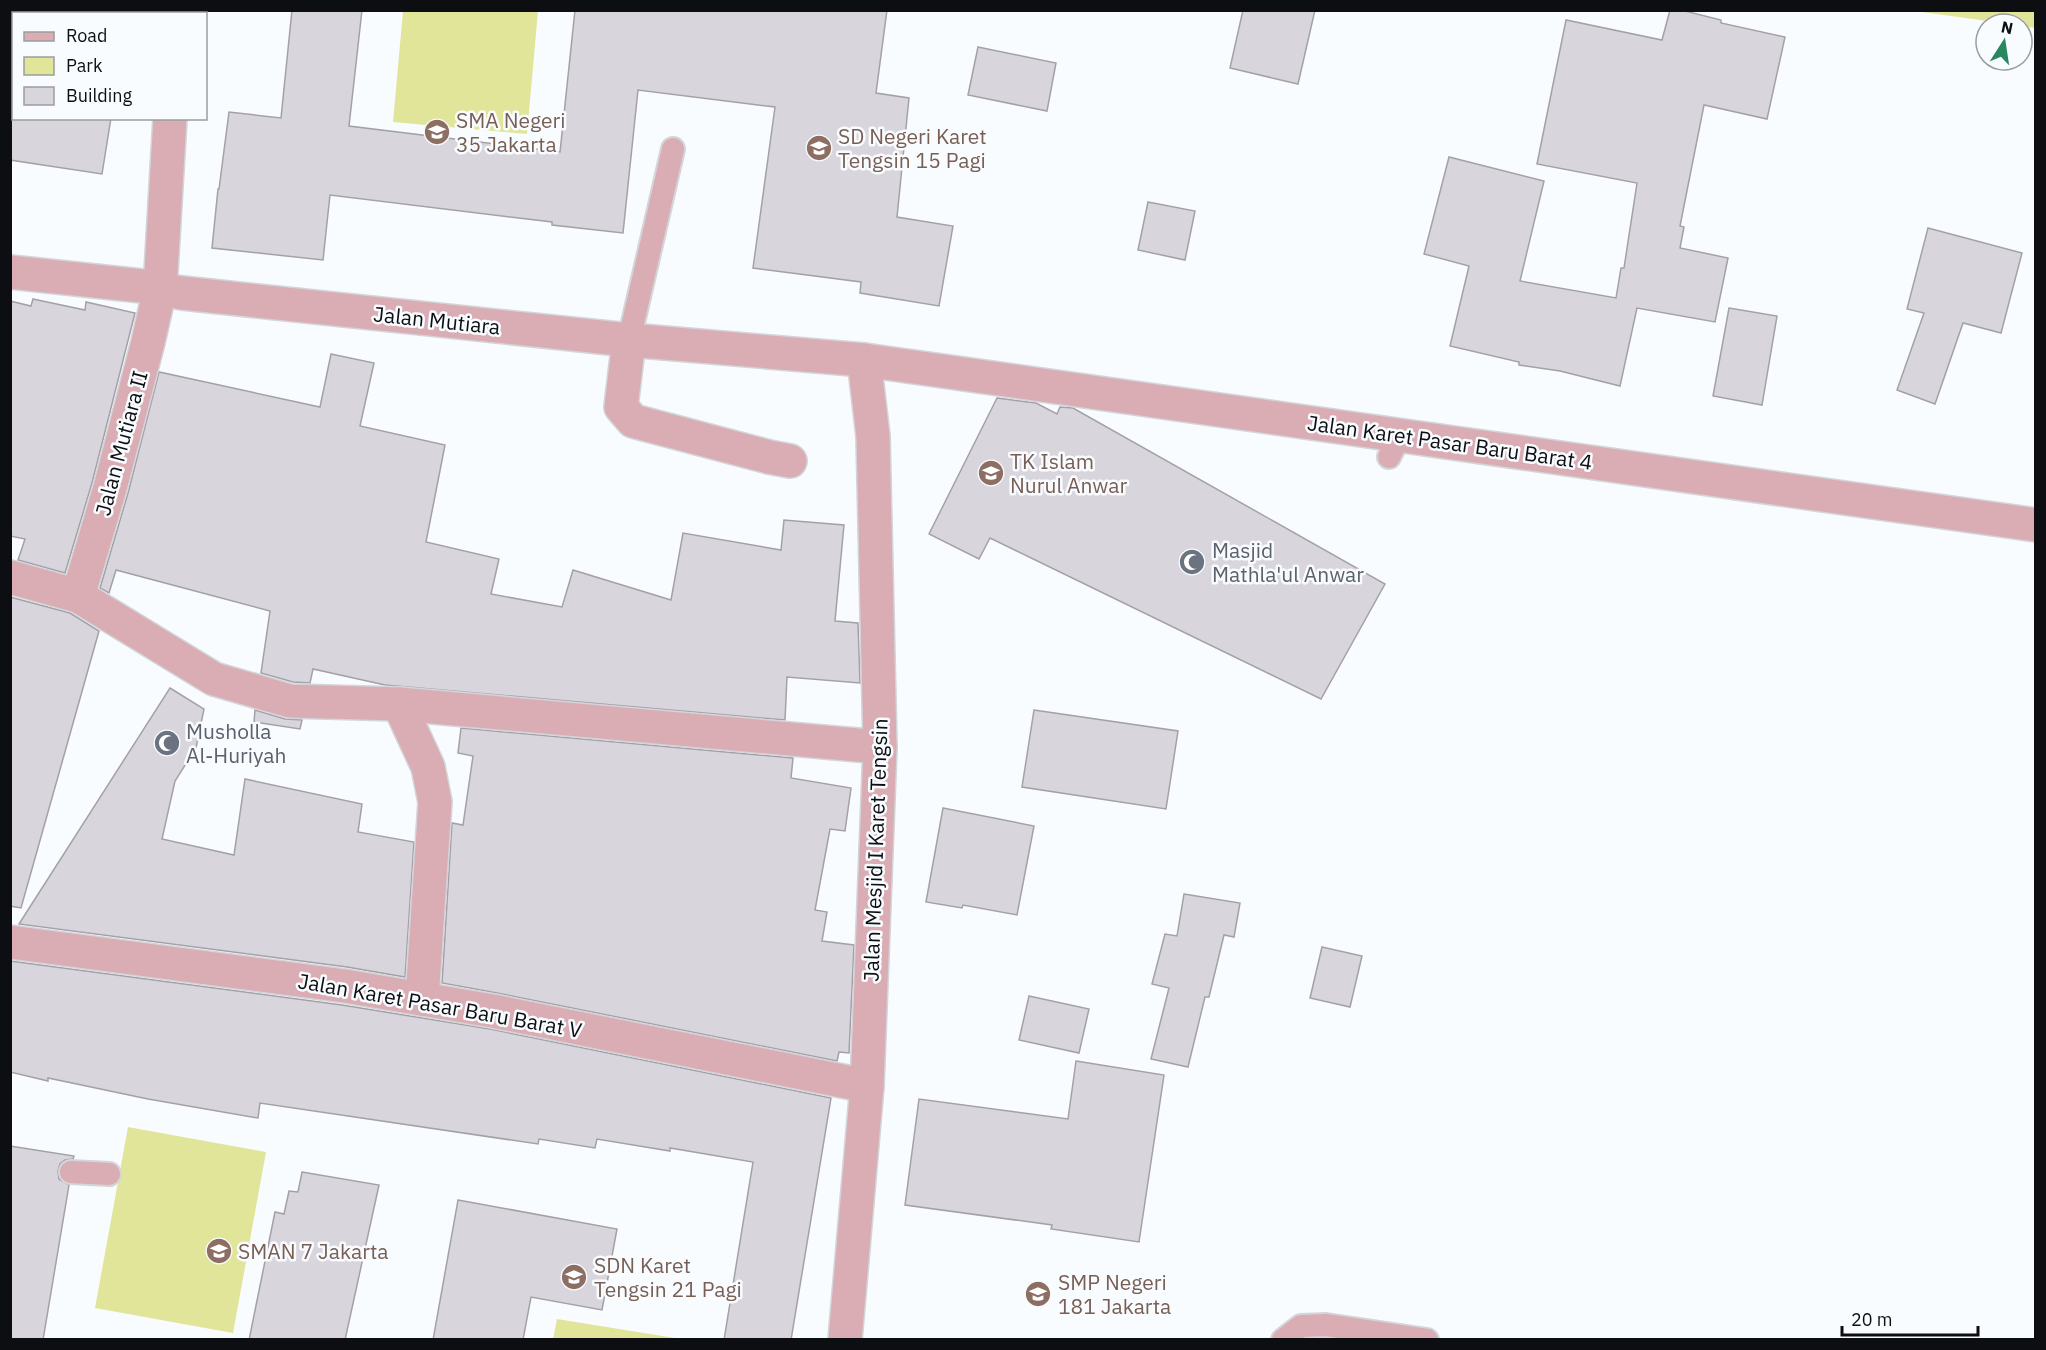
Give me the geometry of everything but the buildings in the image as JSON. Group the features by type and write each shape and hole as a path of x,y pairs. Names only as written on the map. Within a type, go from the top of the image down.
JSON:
{"street":[{"name":"Jalan Mutiara II","path":"78,596 110,488 160,289 170,120"},
{"name":"Jalan Mutiara","path":"10,272 629,340 864,360"},
{"path":"629,340 621,407 633,421 790,461"},
{"name":"Jalan Karet Pasar Baru Barat 4","path":"864,360 1394,446 2036,525"},
{"name":"Jalan Mesjid I Karet Tengsin","path":"845,1340 867,1086 880,747 873,436 864,360"},
{"path":"10,577 78,596 214,679 290,701 399,704 880,747"},
{"path":"399,704 428,767 435,802 422,999"},
{"name":"Jalan Karet Pasar Baru Barat V","path":"10,942 333,984 493,1011 867,1086"}],"lane":[{"path":"629,340 673,149"},
{"path":"71,1172 109,1173"},
{"path":"1283,1340 1301,1326 1326,1325 1427,1340"}],"green space":[{"path":"403,11 538,11 527,134 393,122"},
{"path":"1915,11 2035,11 2035,28 2034,12 1974,12 1974,19"},
{"path":"128,1127 266,1152 233,1333 95,1308"},
{"path":"557,1319 681,1339 553,1339"}],"place":[{"name":"SMA Negeri 35 Jakarta","path":"437,132"},
{"name":"SD Negeri Karet Tengsin 15 Pagi","path":"819,148"},
{"name":"TK Islam Nurul Anwar","path":"991,473"},
{"name":"Masjid Mathla'ul Anwar","path":"1192,562"},
{"name":"Musholla Al-Huriyah","path":"167,743"},
{"name":"SMAN 7 Jakarta","path":"219,1251"},
{"name":"SDN Karet Tengsin 21 Pagi","path":"574,1277"},
{"name":"SMP Negeri 181 Jakarta","path":"1038,1294"}]}
